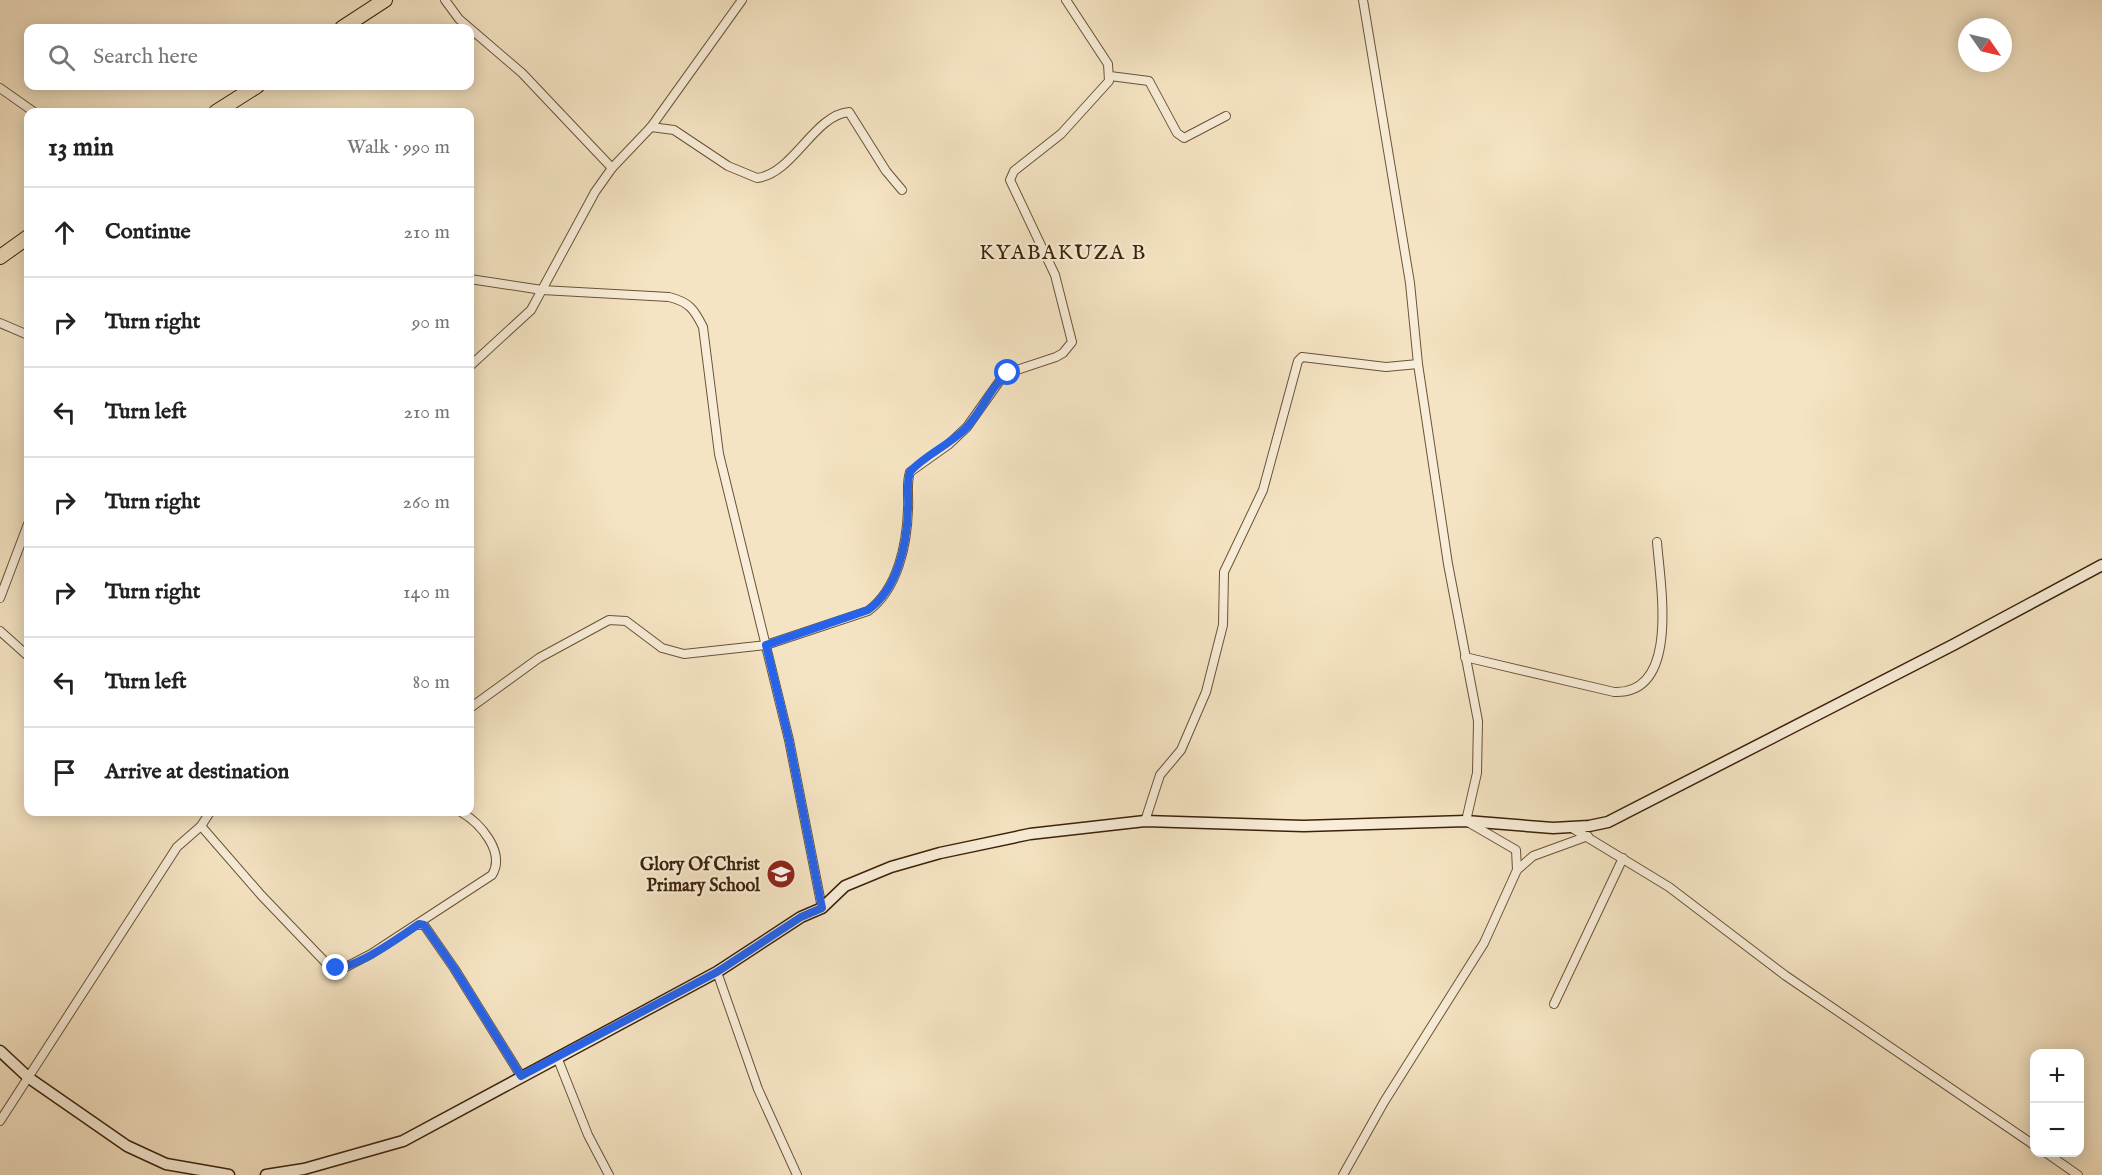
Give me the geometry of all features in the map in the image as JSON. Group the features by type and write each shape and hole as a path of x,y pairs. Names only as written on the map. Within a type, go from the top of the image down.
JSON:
{"highway":[{"path":"348,24 385,0"},
{"path":"222,108 250,90"},
{"path":"0,257 24,240"}],"street":[{"path":"445,0 465,24"},
{"path":"474,362 531,310 595,192 612,168 651,127 742,0"},
{"path":"474,705 539,658 609,620 627,621 673,653 766,645 868,610 879,603 897,570 905,536 910,472 948,445 967,427 1001,379 1008,373 1056,357 1069,348 1072,335 1055,276 1010,180 1018,166 1061,134 1100,93 1110,76 1108,64 1066,0"},
{"path":"1363,0 1410,284 1418,363 1478,721 1477,773 1466,821"},
{"path":"474,32 522,73 612,168"},
{"path":"1110,76 1149,81 1177,133 1184,138 1226,116"},
{"path":"0,88 28,108"},
{"path":"651,127 674,130 728,166 757,178 773,172 832,119 849,112 886,171 903,190"},
{"path":"474,280 542,290 669,297 687,302 694,310 703,327 719,454 789,740 822,908"},
{"path":"0,323 24,333"},
{"path":"1145,821 1160,775 1181,750 1206,692 1223,625 1224,572 1263,490 1298,361 1302,357 1386,366 1418,363"},
{"path":"0,598 24,535"},
{"path":"1466,657 1614,692 1633,689 1646,680 1656,666 1661,651 1663,634 1658,542"},
{"path":"266,1175 306,1172 404,1140 717,972 801,917 822,908 845,886 891,867 940,853 1030,834 1145,821 1304,826 1466,821 1571,827 1608,822 2102,565"},
{"path":"0,631 24,652"},
{"path":"200,816 261,895 329,966 344,968 419,924 488,879 494,871 495,863 486,833 468,816"},
{"path":"0,1120 177,847 204,823 208,816"},
{"path":"1466,821 1516,850 1517,870"},
{"path":"1571,827 1669,887 1786,976 2030,1142"},
{"path":"1343,1175 1384,1102 1478,954 1517,870 1533,856 1588,836"},
{"path":"1554,1004 1623,858"},
{"path":"419,924 424,925 454,968 521,1076"},
{"path":"717,972 758,1089 796,1175"},
{"path":"0,1051 29,1078 127,1146 166,1164 229,1175"},
{"path":"558,1057 588,1135 609,1175"},
{"path":"2052,1157 2078,1175"}],"place":[{"name":"Glory Of Christ Primary School","path":"781,874"}],"district":[{"name":"KYABAKUZA B","path":"1063,252"}],"route":[{"path":"336,968 344,968 419,924 424,925 454,968 521,1076 717,972 801,917 822,908 789,740 766,645 810,629 838,622 879,603 897,570 905,536 910,472 948,445 967,427 996,385 1008,373"}]}
